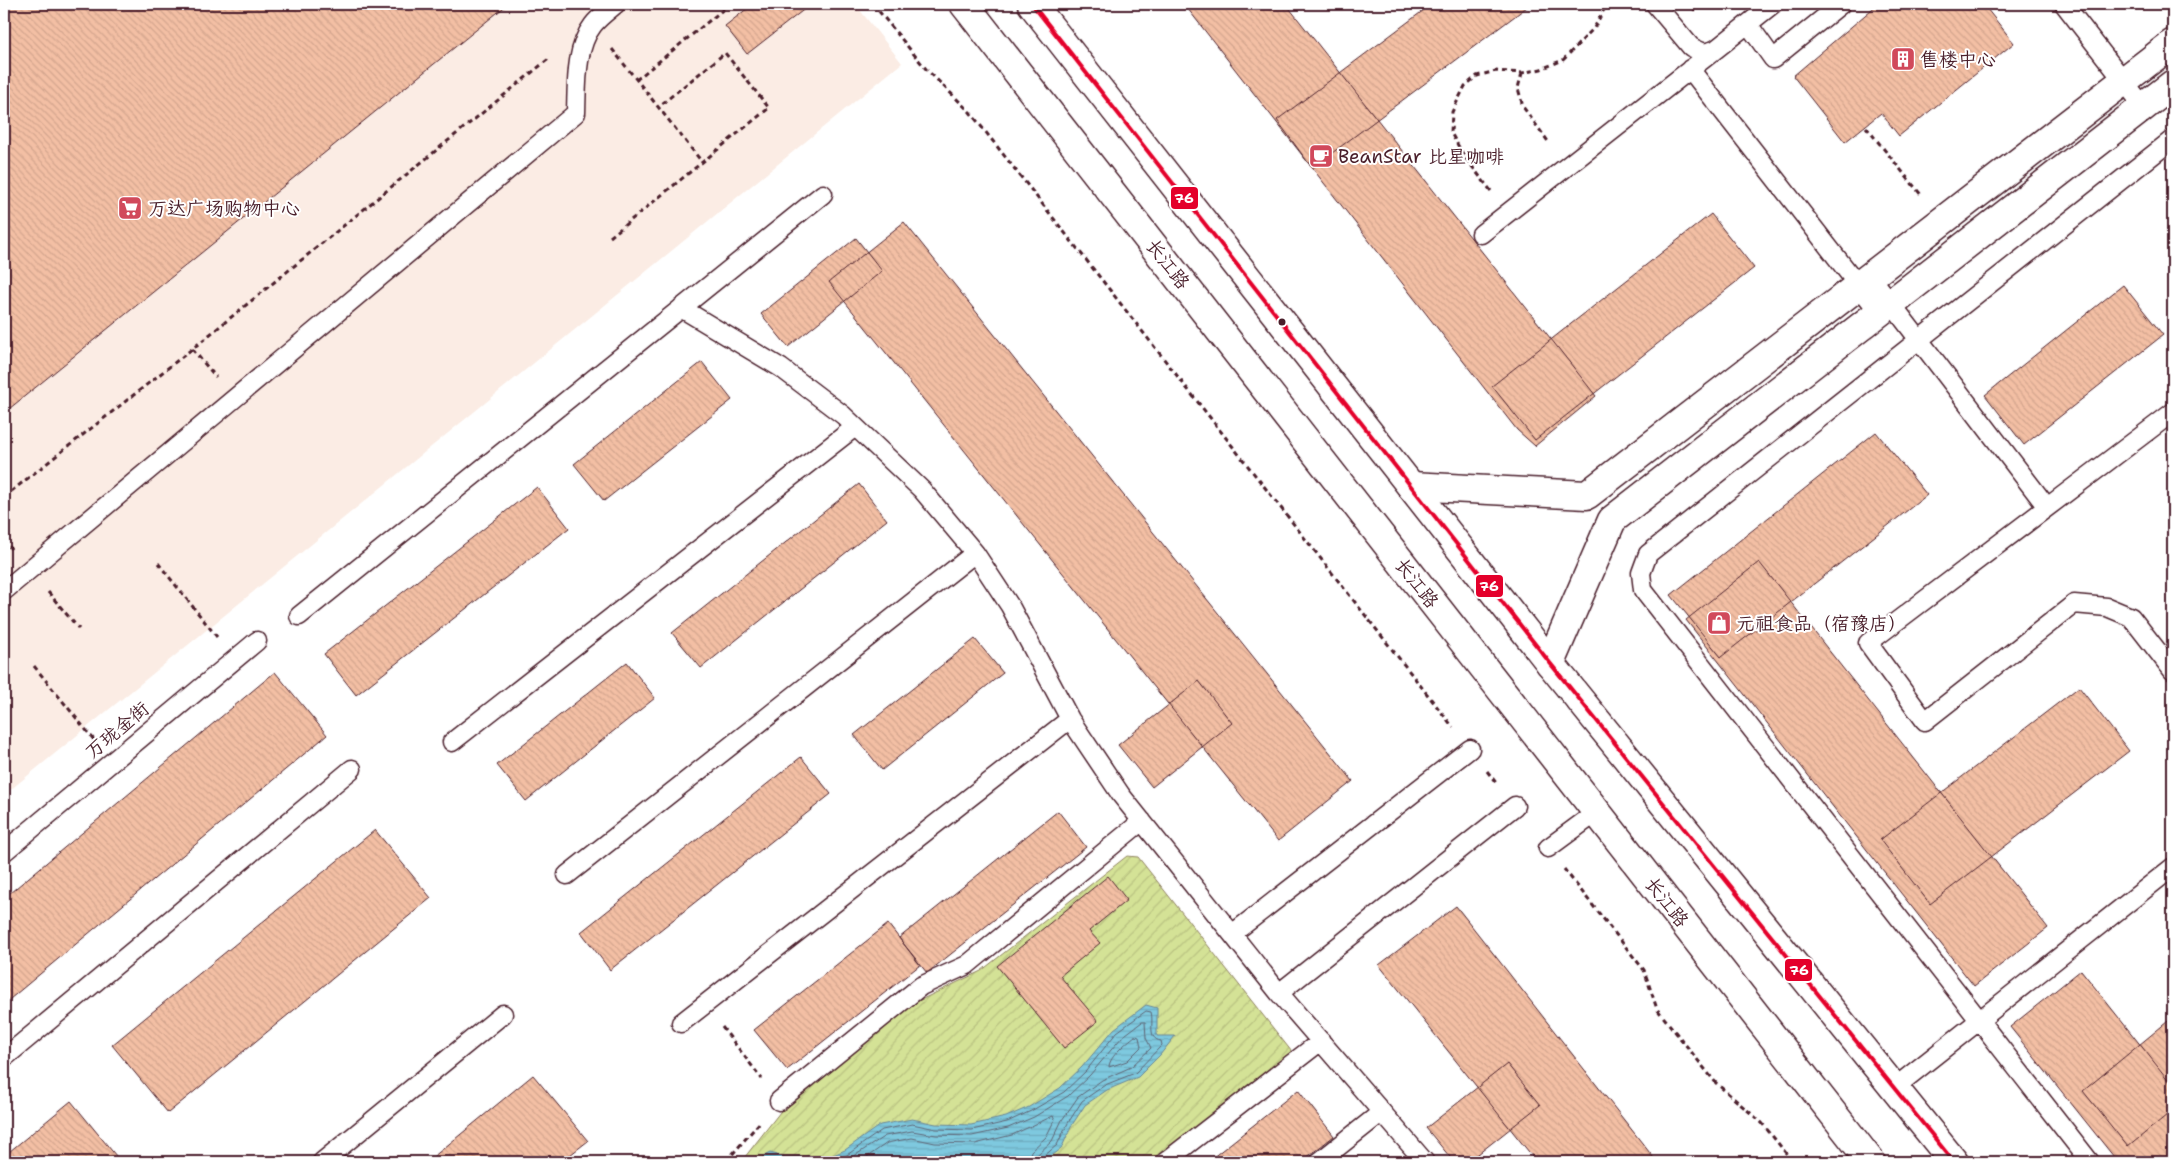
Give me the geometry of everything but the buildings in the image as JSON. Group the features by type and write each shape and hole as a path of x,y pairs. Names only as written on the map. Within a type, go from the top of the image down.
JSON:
{"street":[{"name":"长江路","path":"964,4 1871,1162"},
{"path":"1032,4 1550,663 1954,1162"},
{"path":"1412,486 1587,495 2173,43"},
{"path":"1550,663 1612,520 2173,84"}],"lane":[{"path":"4,591 576,113 577,76 583,43 593,25 616,4"},
{"path":"1655,4 1692,47 1704,52 1715,50"},
{"path":"1481,234 1773,4"},
{"path":"1748,24 1773,58 1841,4"},
{"path":"2064,4 2144,107"},
{"path":"1690,69 1865,281 1885,308 1920,340 2047,507"},
{"path":"2090,1162 1643,590 1641,573 1648,554 2173,139"},
{"path":"299,616 823,194"},
{"path":"681,308 781,368 843,415 922,490 975,553 1010,606 1070,719 1121,795 1280,993 1425,1162"},
{"path":"2173,412 1868,643 1925,720 2074,604 2107,607 2131,617 2173,671"},
{"path":"452,742 855,427"},
{"path":"567,875 975,553"},
{"name":"万珑金街","path":"4,852 257,641"},
{"path":"681,1023 1070,719"},
{"path":"1232,934 1470,749"},
{"path":"4,1058 352,769"},
{"path":"1280,993 1515,806"},
{"path":"1548,848 1597,812"},
{"path":"779,1101 921,986 967,965 1142,821"},
{"path":"1894,1088 2173,867"},
{"path":"322,1162 503,1014"},
{"path":"1165,1162 1321,1041"},
{"path":"1319,1162 1382,1112"}],"path":[{"path":"636,80 730,4"},
{"path":"873,4 926,69 970,112 1515,806"},
{"path":"1507,214 1464,156 1451,133 1452,112 1464,86 1476,76 1496,71 1522,73 1542,69 1563,60 1594,28 1607,4"},
{"path":"4,497 192,349 538,67 593,25 702,162"},
{"path":"610,237 769,108 725,53 658,108"},
{"path":"1522,73 1518,88 1523,107 1567,166"},
{"path":"1866,127 1942,222"},
{"path":"192,349 234,399"},
{"path":"158,564 235,660"},
{"path":"34,666 112,762"},
{"path":"1548,848 1644,970 1657,1010 1716,1083 1762,1123 1793,1162"},
{"path":"704,1005 779,1101 730,1157 728,1162"}],"shaded area":[{"path":"4,4 855,4 902,63 4,795"}],"green space":[{"path":"1127,856 1138,857 1292,1052 1152,1162 741,1162 784,1107 910,1005 981,971"}],"water":[{"path":"1146,1005 1157,1008 1157,1036 1175,1036 1160,1055 1138,1077 1107,1090 1085,1105 1072,1125 1061,1149 1045,1161 758,1162 762,1157 770,1153 786,1157 831,1156 845,1150 880,1125 912,1119 936,1124 971,1125 1006,1117 1029,1107 1060,1088 1082,1067 1114,1029"}],"transit line":[{"name":"76","path":"1032,4 1550,663 1954,1162"}],"place":[{"name":"售楼中心","path":"1903,59"},
{"name":"BeanStar 比星咖啡","path":"1321,156"},
{"name":"万达广场购物中心","path":"130,208"},
{"name":"元祖食品（宿豫店）","path":"1719,623"}]}
